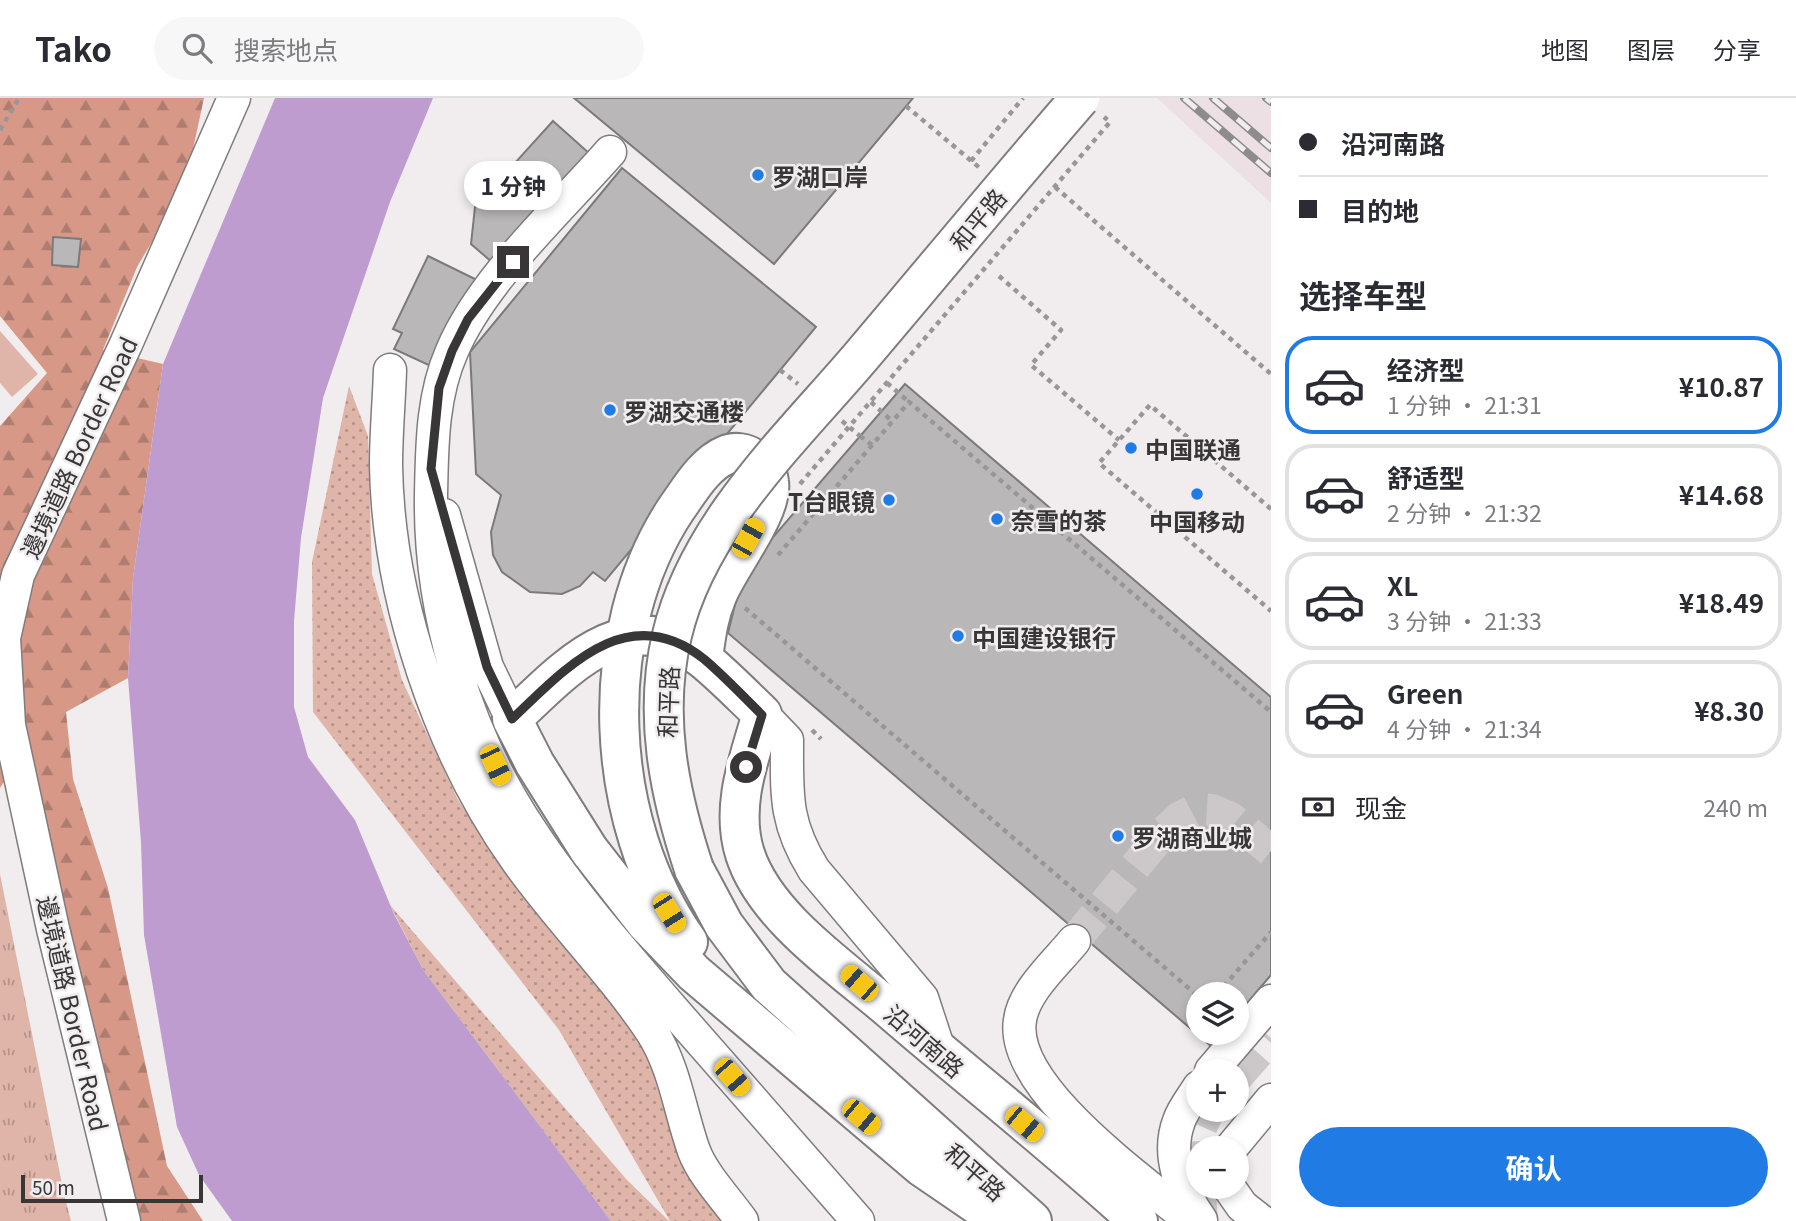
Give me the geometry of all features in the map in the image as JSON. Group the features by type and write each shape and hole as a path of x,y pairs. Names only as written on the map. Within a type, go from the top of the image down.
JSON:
{"main road":[{"name":"和平路","path":"1032,1221 769,985 724,925 694,869 671,791 663,717 672,635 686,592 705,553 754,482 1080,98"},
{"path":"703,658 707,625 717,596 768,500 770,485 761,463 739,453 727,454 715,462 686,495 665,526 646,564 628,636 621,689 623,760 629,809 640,849 669,913 725,993 760,1032"},
{"path":"762,715 703,658 683,646 655,637 628,636 602,644 580,658 512,719 535,764 589,850 646,923 694,973 760,1032 983,1221"},
{"name":"沿河南路","path":"762,715 746,767 738,822 753,875 791,923 1138,1221"},
{"path":"769,985 872,1114 922,1167 1002,1221"}],"lane":[{"name":"邊境道路 Border Road","path":"124,1221 53,929 9,725 4,638 18,575 126,344 234,98"},
{"path":"610,152 497,280 468,319 452,351 439,388 431,469 430,536 439,602 453,657 476,726 510,796 550,858 609,934 858,1221"},
{"path":"390,370 386,467 395,546 408,624 436,708 472,786 516,860 653,1035 672,1076 695,1154 742,1221"},
{"path":"431,469 487,667 512,719"},
{"path":"762,715 787,740 792,831 814,870 922,998 940,1053"},
{"path":"1074,941 1029,998 1020,1020 1021,1045 1028,1066 1064,1113 1191,1221"},
{"path":"1221,1059 1271,1001"},
{"path":"1241,1136 1271,1100"},
{"path":"1186,1109 1179,1121 1174,1156 1184,1193 1201,1221"},
{"path":"1237,1199 1261,1221"}],"path":[{"path":"0,130 19,98"},
{"path":"971,160 1023,98"},
{"path":"906,106 1003,188"},
{"path":"791,495 1110,122"},
{"path":"1055,187 1271,374"},
{"path":"999,276 1061,330 1031,365 1119,440"},
{"path":"887,383 1271,712"},
{"path":"871,402 892,421"},
{"path":"773,560 909,402"},
{"path":"1271,509 1150,405 1099,463 1271,611"},
{"path":"860,436 872,445"},
{"path":"737,602 1186,986"},
{"path":"811,729 821,739"},
{"path":"1227,982 1271,932"}],"shaded area":[{"path":"275,98 433,98 390,202 323,398 301,538 294,621 294,707 308,757 355,820 394,914 424,971 611,1221 232,1221 199,1175 177,1127 144,935 141,842 128,678 133,578 163,364"},
{"path":"1157,98 1271,98 1271,203"}],"green space":[{"path":"0,98 204,98 185,186 137,267 103,350 163,364 133,578 128,678 66,712 73,779 108,888 167,1166 203,1221 125,1221 16,762 0,788 0,426 47,373 0,316"},
{"path":"0,331 38,374 12,397 0,383"},
{"path":"349,386 368,436 372,574 402,680 457,798 509,878 641,1034 678,1156 724,1221 670,1221 559,1030 313,712 312,562"},
{"path":"0,874 64,1194 71,1221 0,1221"},
{"path":"390,905 627,1180 669,1221 611,1221 424,971"}],"building":[{"name":"罗湖口岸","path":"574,98 913,98 774,264"},
{"path":"553,121 590,154 493,263 471,244 475,207"},
{"name":"罗湖交通楼","path":"622,168 816,327 717,446 711,440 683,474 690,479 605,581 593,572 580,586 562,594 530,592 502,572 493,555 491,532 501,495 476,474 470,352"},
{"path":"53,237 81,239 78,267 52,265"},
{"path":"428,256 477,280 435,368 394,349 402,333 393,329"},
{"name":"罗湖商业城","path":"905,384 1271,697 1271,975 1249,1001 1249,982 1186,982 1186,1025 728,633 743,572"}],"tunnel":[{"path":"1074,941 1161,835 1179,818 1196,809 1212,810 1231,818 1271,851"},
{"path":"1249,1063 1271,1038"},
{"path":"1202,1221 1196,1139 1204,1122"}],"railway":[{"path":"1184,98 1271,173"},
{"path":"1213,98 1271,148"},
{"path":"1266,98 1271,102"}],"place":[{"name":"罗湖口岸","path":"758,175"},
{"name":"罗湖交通楼","path":"610,410"},
{"name":"中国联通","path":"1131,448"},
{"name":"中国移动","path":"1197,494"},
{"name":"T台眼镜","path":"889,500"},
{"name":"奈雪的茶","path":"997,519"},
{"name":"中国建设银行","path":"958,636"},
{"name":"罗湖商业城","path":"1118,836"}],"route":[{"path":"513,262 468,319 452,351 439,388 433,424 431,469 487,667 512,719 558,676 602,644 628,636 655,637 683,646 703,658 762,715 746,767"}]}
